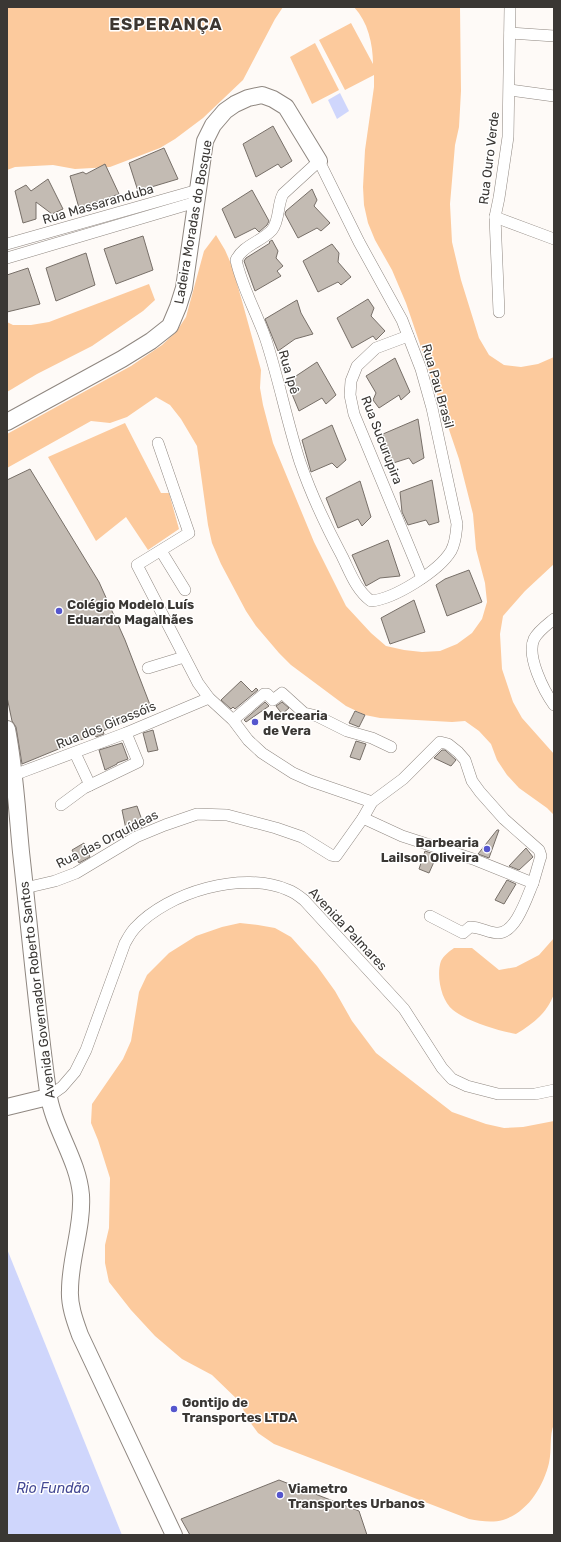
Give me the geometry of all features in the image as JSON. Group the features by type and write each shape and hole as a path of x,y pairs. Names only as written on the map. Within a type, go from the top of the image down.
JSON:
{"main road":[{"name":"Ladeira Moradas do Bosque","path":"7,422 122,359 151,341 170,326 184,288 205,141 213,125 225,111 248,98 262,95 273,99 286,107 319,161"},
{"name":"Avenida Governador Roberto Santos","path":"7,729 14,775 48,1097 77,1174 81,1195 80,1221 70,1290 76,1323 80,1335 174,1535"},
{"path":"7,1107 48,1097"}],"street":[{"name":"Rua Ouro Verde","path":"499,312 495,217 508,137 510,90 510,7"},
{"path":"510,34 554,36"},
{"path":"510,90 554,96"},
{"name":"Rua Pau Brasil","path":"319,161 359,242 402,320 420,369 432,408 457,524 456,537 451,551 441,563 422,578 380,600"},
{"name":"Rua Ipê","path":"319,161 283,194 280,200 277,220 273,229 243,250 236,260 265,339 300,462 308,482 332,538 363,596 371,601 380,600"},
{"name":"Rua Massaranduba","path":"7,244 90,221 197,196"},
{"name":"Rua Massaranduba","path":"7,258 93,233 197,196"},
{"path":"495,217 554,238"},
{"path":"90,221 93,233"},
{"path":"28,238 32,251"},
{"name":"Rua Sucurupira","path":"408,336 376,348 357,366 351,382 350,395 354,414 422,578"},
{"path":"158,443 189,533 137,565 196,678 209,698 233,720 248,740 262,753 293,773 372,802"},
{"path":"162,551 185,590"},
{"path":"554,619 534,639 533,654 538,678 554,705"},
{"path":"148,668 184,657"},
{"path":"233,720 264,694 267,694 273,700 282,693 304,713 317,716 347,732 372,738 391,747"},
{"name":"Rua dos Girassóis","path":"14,775 126,733 209,698"},
{"path":"61,805 90,785 138,762 126,733"},
{"path":"430,916 464,934 470,927 500,933 508,930 514,925 533,883 540,859 539,850 504,819 480,792 472,781 465,760 448,744 440,742 403,779 372,802 363,818 402,836 473,859 533,883"},
{"path":"75,753 90,785"},
{"name":"Rua das Orquídeas","path":"25,888 54,881 76,873 136,837 197,814 227,816 276,828 302,837 331,855 336,856 363,818"},
{"name":"Avenida Palmares","path":"48,1097 62,1087 78,1067 86,1050 125,943 135,928 152,913 167,903 186,894 234,883 253,882 272,884 290,890 304,900 404,1009 442,1068 452,1079 467,1086 498,1094 535,1094 554,1090"}],"shaded area":[{"path":"7,7 283,7 275,19 243,80 203,118 175,139 160,148 110,167 75,169 53,165 15,167 7,170"},
{"path":"354,7 460,7 461,91 459,127 455,145 450,204 452,242 461,280 479,338 489,355 504,365 521,367 538,364 554,357 554,564 525,591 503,616 500,634 502,669 513,702 522,718 554,754 554,815 547,808 519,788 507,775 497,760 491,744 479,731 465,721 452,722 380,718 365,715 346,706 291,665 279,653 256,626 246,611 221,564 212,543 208,525 197,446 181,419 170,405 156,397 127,417 110,423 91,421 7,468 7,434 131,366 162,345 176,332 186,317 204,251 216,235 232,266 261,370 260,388 273,443 314,542 346,606 371,633 386,646 404,650 422,652 440,651 457,644 472,633 482,619 487,602 485,583 476,549 473,514 459,459 406,303 392,270 375,240 368,223 364,205 363,187 365,150 374,87 374,75 345,90 319,40 351,23 373,64 369,34 363,19"},
{"path":"315,43 339,90 312,104 290,57"},
{"path":"149,284 155,300 143,311 92,346 37,374 7,392 7,322 13,325 31,325 49,322"},
{"path":"125,423 161,493 169,493 179,529 148,550 126,517 96,541 48,457"},
{"path":"240,923 275,928 291,937 317,966 335,991 352,1021 376,1053 452,1112 486,1124 504,1128 523,1127 554,1121 554,1424 552,1429 549,1463 543,1481 527,1505 512,1516 503,1520 495,1521 469,1519 274,1444 258,1433 247,1418 240,1402 212,1375 182,1359 155,1336 131,1310 109,1282 105,1263 105,1245 109,1228 110,1178 91,1123 92,1104 123,1059 131,1041 139,992 147,975 169,953 196,936 222,927"},
{"path":"554,938 554,994 548,1007 539,1017 516,1034 501,1031 474,1022 453,1010 445,1001 439,980 441,961 443,957 454,948 472,948 499,970 516,967 539,955"}],"water":[{"path":"340,93 349,111 337,119 328,100"},
{"name":"Rio Fundão","path":"7,1249 122,1535 7,1535"}],"building":[{"path":"273,126 292,161 281,168 278,164 256,177 243,144"},
{"path":"164,148 178,179 138,191 129,163"},
{"path":"105,164 119,194 79,208 70,176 83,172 86,174"},
{"path":"48,179 63,209 52,214 36,202 36,219 23,223 15,191 26,185 31,191"},
{"path":"312,189 317,200 314,206 330,223 321,231 317,228 298,238 285,214 286,211"},
{"path":"252,190 269,221 267,225 259,232 255,228 235,238 222,209"},
{"path":"143,236 153,270 116,284 104,249"},
{"path":"272,240 278,251 276,258 283,266 277,271 281,276 255,291 244,261"},
{"path":"332,244 339,253 338,262 351,277 341,285 338,282 318,292 303,261"},
{"path":"86,253 95,285 56,301 46,268"},
{"path":"28,268 40,304 7,312 7,275"},
{"path":"368,299 374,308 371,316 385,331 376,340 373,336 352,348 337,318"},
{"path":"297,300 301,313 313,334 295,339 278,351 265,319"},
{"path":"395,358 410,392 401,400 399,395 379,408 373,400 376,393 366,376"},
{"path":"317,362 336,395 326,404 322,398 299,411 287,382"},
{"path":"418,419 424,458 413,464 409,458 387,465 383,434"},
{"path":"332,425 346,460 337,468 332,463 311,472 302,440"},
{"name":"Colégio Modelo Luís Eduardo Magalhães","path":"30,469 99,582 125,640 152,710 103,731 104,734 96,737 95,734 22,764 16,727 12,721 7,697 7,480"},
{"path":"432,480 439,522 429,525 426,520 408,525 402,512 400,492"},
{"path":"360,481 371,517 362,526 358,519 338,528 326,498"},
{"path":"388,540 400,576 380,578 366,586 352,555"},
{"path":"469,570 482,602 447,616 436,585 445,579"},
{"path":"414,600 425,632 390,644 381,618"},
{"path":"241,681 252,692 256,688 258,690 235,709 233,707 231,709 221,700"},
{"path":"265,702 269,706 246,722 244,720"},
{"path":"282,702 289,708 282,714 276,706"},
{"path":"355,711 365,715 359,727 349,723"},
{"path":"153,730 158,750 148,752 143,733"},
{"path":"356,741 366,744 360,760 350,757"},
{"path":"122,743 128,759 105,770 99,750"},
{"path":"442,750 445,750 456,760 451,766 434,758"},
{"path":"137,806 144,826 127,834 122,810"},
{"name":"Barbearia Lailson Oliveira","path":"497,830 499,830 489,858 478,854"},
{"path":"84,843 90,857 79,863 72,850"},
{"path":"526,848 533,857 519,870 509,866"},
{"path":"425,851 437,855 429,873 419,869"},
{"path":"507,880 516,884 504,904 495,900"},
{"name":"Viametro Transportes Urbanos","path":"279,1480 359,1511 367,1535 190,1535 181,1519"}],"place":[{"name":"Colégio Modelo Luís Eduardo Magalhães","path":"59,611"},
{"name":"Mercearia de Vera","path":"255,722"},
{"name":"Barbearia Lailson Oliveira","path":"487,849"},
{"name":"Gontijo de Transportes LTDA","path":"174,1409"},
{"name":"Viametro Transportes Urbanos","path":"280,1495"}],"district":[{"name":"ESPERANÇA","path":"166,24"}]}
